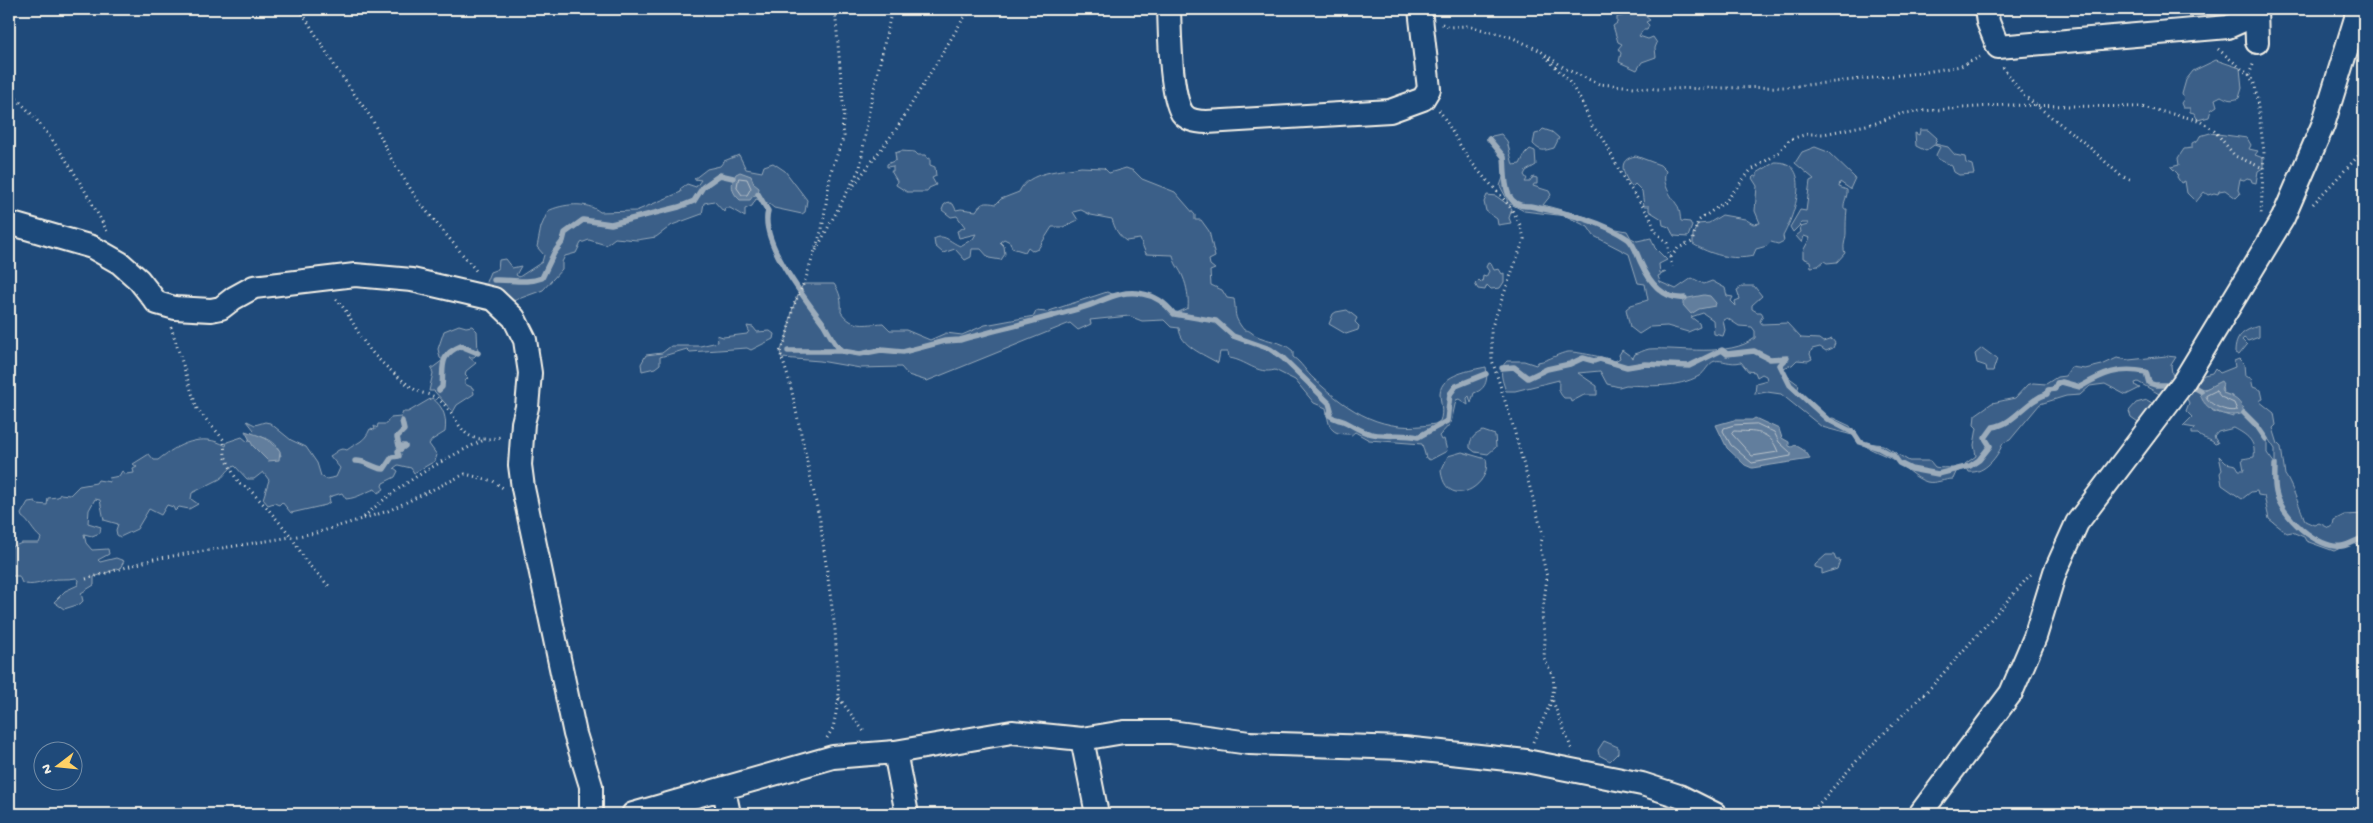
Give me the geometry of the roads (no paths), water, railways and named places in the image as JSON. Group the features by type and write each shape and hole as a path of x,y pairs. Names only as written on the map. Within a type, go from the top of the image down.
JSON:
{"street":[{"path":"1169,9 1176,97 1183,114 1195,122 1390,111 1423,99 1429,89 1427,15"},
{"path":"1986,9 1988,22 1998,47 2194,30 2238,24 2255,9"},
{"path":"2255,9 2257,42"},
{"path":"1920,814 2011,693 2035,637 2055,572 2077,523 2183,383 2283,218 2323,125 2356,18 2356,9"},
{"path":"9,223 99,251 120,263 139,280 157,302 175,308 211,310 222,308 254,287 354,275 412,280 494,299 514,318 525,340 530,373 520,465 523,488 575,734 591,786 591,814"},
{"path":"633,814 724,790 766,774 833,757 895,752 1012,732 1082,739 1124,732 1171,732 1249,743 1404,748 1526,761 1642,784 1679,796 1715,814"},
{"path":"1082,739 1096,814"},
{"path":"895,752 907,814"},
{"path":"724,790 728,814"}],"water":[{"path":"740,172 751,176 754,184 759,188 758,194 750,200 740,200 733,191 734,178"},
{"path":"1704,295 1710,296 1716,303 1715,306 1699,309 1691,314 1683,305 1683,299"},
{"path":"2221,381 2223,393 2237,400 2244,413 2238,415 2224,414 2211,409 2205,404 2200,392"},
{"path":"1755,418 1779,429 1782,438 1789,442 1789,446 1795,445 1802,449 1810,459 1752,468 1745,465 1727,448 1716,425 1734,420 1752,420"},
{"path":"245,431 260,436 272,443 280,451 279,460 268,461 253,446"}],"waterway":[{"path":"1489,139 1504,157 1505,181 1514,202 1580,218 1617,232 1632,244 1644,270 1658,288 1670,296 1685,298"},
{"path":"494,280 524,281 542,278 554,253 563,241 565,233 583,220 611,224 679,207 694,201 703,187 720,175 733,178"},
{"path":"758,194 768,211 767,223 770,238 777,254 836,345 842,351"},
{"path":"788,351 842,351 860,354 881,350 903,352 1038,320 1084,307 1119,294 1135,293 1157,299 1174,314 1216,321 1233,336 1270,349 1283,358 1329,403 1331,410 1329,415 1361,431 1374,434 1418,437 1447,421 1450,394 1456,386 1486,374"},
{"path":"439,390 442,387 445,358 449,353 461,346 478,353"},
{"path":"1502,368 1514,367 1528,378 1547,369 1570,364 1583,358 1594,361 1600,359 1627,367 1645,364 1689,366 1722,350 1727,354 1754,351 1770,359 1787,358 1780,365 1790,385 1827,419 1854,433 1860,442 1879,448 1894,456 1899,463 1911,469 1938,474 1970,466 1979,460 1990,446 1985,438 1993,427 2001,425 2014,417 2033,401 2047,394 2048,390 2055,389 2057,383 2062,382 2080,387 2112,372 2127,370 2146,372 2149,383 2168,385"},
{"path":"2194,387 2201,391"},
{"path":"2244,413 2257,426 2266,439"},
{"path":"355,461 384,469 392,457 399,456 398,451 405,446 399,446 397,437 404,430 402,421"},
{"path":"2275,465 2275,489 2279,501 2292,520 2302,529 2312,537 2332,546 2342,546 2364,538"}]}
